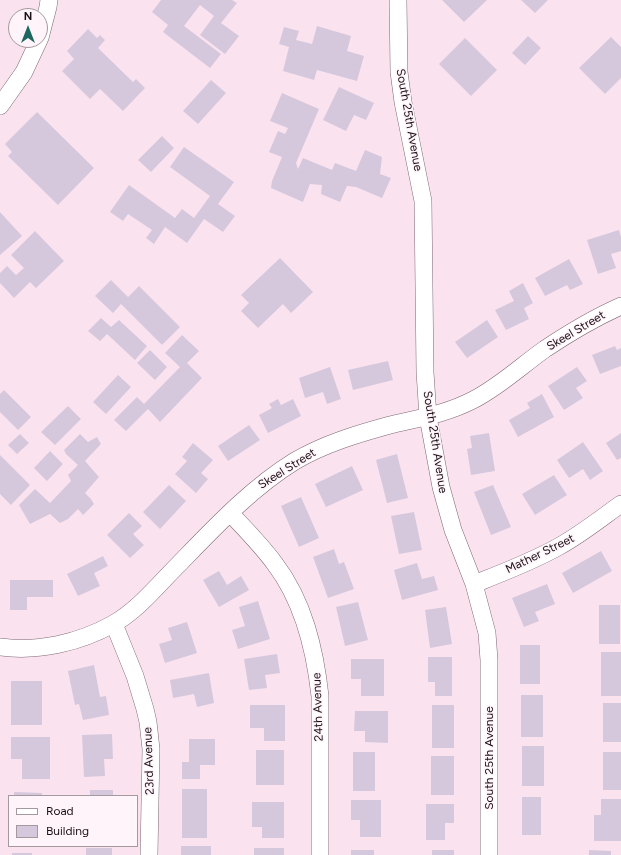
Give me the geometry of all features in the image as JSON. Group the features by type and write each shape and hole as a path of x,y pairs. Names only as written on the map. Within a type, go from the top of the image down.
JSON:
{"street":[{"name":"South 25th Avenue","path":"398,0 399,72 403,102 423,201 425,372 428,417 441,487 453,530 474,584 487,633 489,660 489,855"},
{"path":"0,106 24,72 36,48"},
{"name":"Skeel Street","path":"0,647 31,649 54,646 83,638 114,624 156,588 249,494 295,461 313,451 351,435 428,417 445,412 473,400 487,392 571,333 599,316 621,306"},
{"name":"Mather Street","path":"474,584 512,569 557,548 621,504"},
{"name":"24th Avenue","path":"230,513 267,554 288,582 304,618 310,638 318,672 320,696 320,855"},
{"name":"23rd Avenue","path":"114,624 135,676 148,722 151,749 149,855"}],"building":[{"path":"161,0 232,0 237,3 221,23 239,36 225,54 200,35 214,16 200,5 184,26 221,54 210,68 163,32 168,25 152,12"},
{"path":"442,0 487,0 464,22"},
{"path":"521,0 548,0 535,13"},
{"path":"317,26 351,36 347,51 364,56 357,81 317,70 314,80 283,71 289,47 279,44 284,27 299,31 296,40 312,44"},
{"path":"88,29 97,38 100,35 105,40 98,48 133,82 136,79 145,88 123,111 100,89 90,99 62,71 74,59 67,51"},
{"path":"528,36 541,48 525,65 512,53"},
{"path":"611,37 621,47 621,78 605,94 579,68"},
{"path":"465,38 497,70 471,96 439,64"},
{"path":"211,80 226,93 198,124 183,111"},
{"path":"339,87 374,103 366,120 354,115 346,131 323,120"},
{"path":"282,93 319,109 296,163 298,169 303,158 332,170 335,163 356,171 365,150 382,157 380,174 391,178 382,198 356,187 347,186 340,202 321,194 322,185 310,184 303,202 271,188 272,181 282,157 269,152 278,131 285,134 288,128 270,121"},
{"path":"37,112 94,168 58,205 8,156 12,152 5,144"},
{"path":"162,136 174,148 151,172 138,160"},
{"path":"184,147 234,182 218,204 235,216 223,232 204,219 187,243 165,227 154,244 146,238 152,230 128,214 123,221 110,212 129,185 175,218 182,209 194,218 210,196 170,167"},
{"path":"0,212 22,236 0,255"},
{"path":"619,230 621,237 621,251 611,254 616,268 598,274 587,240"},
{"path":"35,231 64,261 36,288 30,282 14,298 0,283 0,273 7,266 16,275 24,268 11,255"},
{"path":"280,258 313,292 291,313 283,304 258,328 241,311 249,303 241,295"},
{"path":"569,259 583,284 570,290 567,285 545,296 535,278"},
{"path":"111,280 128,297 139,286 180,327 162,345 121,304 113,313 95,296"},
{"path":"523,283 533,303 524,308 529,319 506,330 495,310 514,301 509,291"},
{"path":"101,318 111,327 119,320 147,346 135,360 107,334 100,341 88,331"},
{"path":"487,320 498,337 467,358 455,342"},
{"path":"182,335 199,351 187,363 202,378 160,422 148,409 126,431 114,420 137,397 144,404 180,367 165,353"},
{"path":"615,346 617,350 621,348 621,366 600,374 592,355"},
{"path":"150,350 167,367 155,380 137,363"},
{"path":"388,361 393,380 353,390 348,370"},
{"path":"330,367 341,399 327,404 323,392 305,398 299,378"},
{"path":"577,367 587,381 576,388 583,398 564,410 548,386"},
{"path":"118,375 131,387 106,414 93,402"},
{"path":"4,390 31,417 18,430 0,412 0,394"},
{"path":"542,394 554,417 518,437 509,420 530,408 527,403"},
{"path":"278,399 281,405 293,399 301,416 268,433 259,415 272,408 269,404"},
{"path":"68,406 81,419 55,445 41,432"},
{"path":"249,425 260,440 228,461 218,446"},
{"path":"489,433 495,471 471,475 467,449 472,448 470,436"},
{"path":"621,433 621,458 617,460 606,443"},
{"path":"20,434 29,443 17,454 8,445"},
{"path":"80,434 88,442 97,437 101,444 85,461 99,477 85,493 94,504 83,515 78,509 68,519 60,523 50,514 30,524 19,505 35,489 50,503 71,481 68,475 78,465 66,454 64,450"},
{"path":"583,442 603,471 590,480 583,469 569,478 557,460"},
{"path":"193,443 213,460 201,473 208,479 196,493 175,474 187,461 182,457"},
{"path":"50,451 63,464 47,481 34,468"},
{"path":"397,454 408,498 387,503 376,460"},
{"path":"0,455 30,485 11,505 0,494"},
{"path":"352,466 363,490 326,507 315,484"},
{"path":"554,475 567,495 535,515 522,494"},
{"path":"169,485 186,501 160,529 143,512"},
{"path":"493,485 511,527 491,535 474,492"},
{"path":"301,497 319,538 299,547 281,506"},
{"path":"414,512 422,550 399,554 391,516"},
{"path":"129,513 142,526 133,534 144,545 130,558 107,535"},
{"path":"334,549 339,564 344,562 354,589 328,598 313,557"},
{"path":"601,551 612,571 573,593 562,573"},
{"path":"103,556 108,566 94,573 100,586 78,596 67,574"},
{"path":"417,563 422,579 434,576 438,590 402,600 394,570"},
{"path":"219,571 227,585 241,576 249,590 219,607 203,580"},
{"path":"10,580 53,580 53,597 27,597 27,610 10,610"},
{"path":"547,584 555,604 535,612 539,621 524,627 512,598"},
{"path":"258,601 270,639 238,649 232,630 245,626 239,607"},
{"path":"358,602 368,640 345,646 336,607"},
{"path":"599,605 620,605 620,644 599,644"},
{"path":"446,607 452,644 430,648 425,610"},
{"path":"187,622 197,653 165,663 159,644 172,640 168,628"},
{"path":"520,645 540,645 540,684 520,684"},
{"path":"601,652 621,652 621,696 601,696"},
{"path":"277,654 280,673 265,675 267,688 249,690 244,659"},
{"path":"428,657 452,657 452,696 435,696 435,682 428,682"},
{"path":"351,659 384,659 384,696 361,696 361,679 351,679"},
{"path":"94,665 100,697 106,696 109,715 83,720 79,704 75,705 68,671"},
{"path":"209,673 214,703 197,707 194,694 173,698 170,680"},
{"path":"11,681 42,681 42,725 11,725"},
{"path":"521,695 543,695 543,737 521,737"},
{"path":"603,703 621,703 621,742 603,742"},
{"path":"250,705 285,705 285,741 264,741 264,728 250,728"},
{"path":"432,705 454,705 454,748 432,748"},
{"path":"355,711 388,711 388,743 365,742 365,731 354,731"},
{"path":"112,734 113,759 104,759 105,776 84,777 82,735"},
{"path":"11,737 50,737 50,779 22,779 22,759 11,759"},
{"path":"189,739 215,739 215,765 200,765 200,779 182,779 182,762 189,762"},
{"path":"522,746 544,746 544,786 522,786"},
{"path":"256,750 284,750 284,785 256,785"},
{"path":"353,752 375,752 375,791 353,791"},
{"path":"603,752 621,752 621,790 603,790"},
{"path":"431,756 454,756 454,795 431,795"},
{"path":"182,789 207,789 207,838 182,838"},
{"path":"90,790 113,790 113,795 90,795"},
{"path":"14,792 42,793 42,795 14,795"},
{"path":"522,797 541,797 541,835 522,835"},
{"path":"601,799 621,799 621,841 594,841 594,815 601,815"},
{"path":"351,800 381,800 381,837 360,837 360,820 351,820"},
{"path":"252,802 284,802 284,838 262,838 262,827 252,827"},
{"path":"426,804 454,804 454,823 445,823 445,840 426,840"},
{"path":"181,846 211,846 211,855 181,855"},
{"path":"86,848 112,848 112,855 86,855"},
{"path":"254,848 284,848 284,855 254,855"},
{"path":"351,850 374,850 374,855 351,855"},
{"path":"432,850 454,850 454,855 432,855"},
{"path":"589,850 611,851 611,855 589,855"},
{"path":"12,853 32,853 32,855 12,855"}]}
